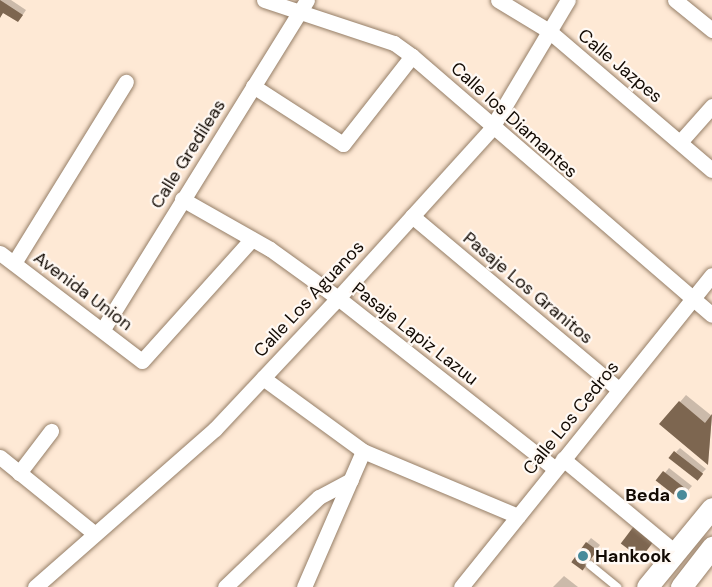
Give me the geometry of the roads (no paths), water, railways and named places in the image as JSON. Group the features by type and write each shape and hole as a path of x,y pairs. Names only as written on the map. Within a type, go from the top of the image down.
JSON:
{"main road":[{"path":"647,587 675,552 709,518"},
{"path":"681,587 712,547"}],"street":[{"name":"Calle los Diamantes","path":"264,0 303,6 394,43 412,56 491,129 691,300 712,315"},
{"name":"Calle Jazpes","path":"498,0 549,31 712,170"},
{"name":"Calle Los Aguanos","path":"35,587 215,429 338,298 491,129 568,0"},
{"path":"675,0 712,30"},
{"name":"Calle Gredileas","path":"103,329 303,6"},
{"path":"253,86 343,144 412,56"},
{"path":"14,263 126,82"},
{"path":"680,142 712,106"},
{"name":"Pasaje Lapiz Lazuu","path":"183,199 252,239 338,298 675,552"},
{"name":"Pasaje Los Granitos","path":"412,216 619,390"},
{"name":"Avenida Union","path":"0,253 103,329 141,361 252,239"},
{"name":"Calle Los Cedros","path":"461,587 712,274"},
{"path":"263,378 363,451 518,516"},
{"path":"20,473 51,431"},
{"path":"304,587 363,451"},
{"path":"0,457 95,534"},
{"path":"225,587 319,497 351,480"}],"lane":[{"path":"590,565 617,587"}],"place":[{"name":"Beda","path":"682,495"},
{"name":"Hankook","path":"583,556"}]}
